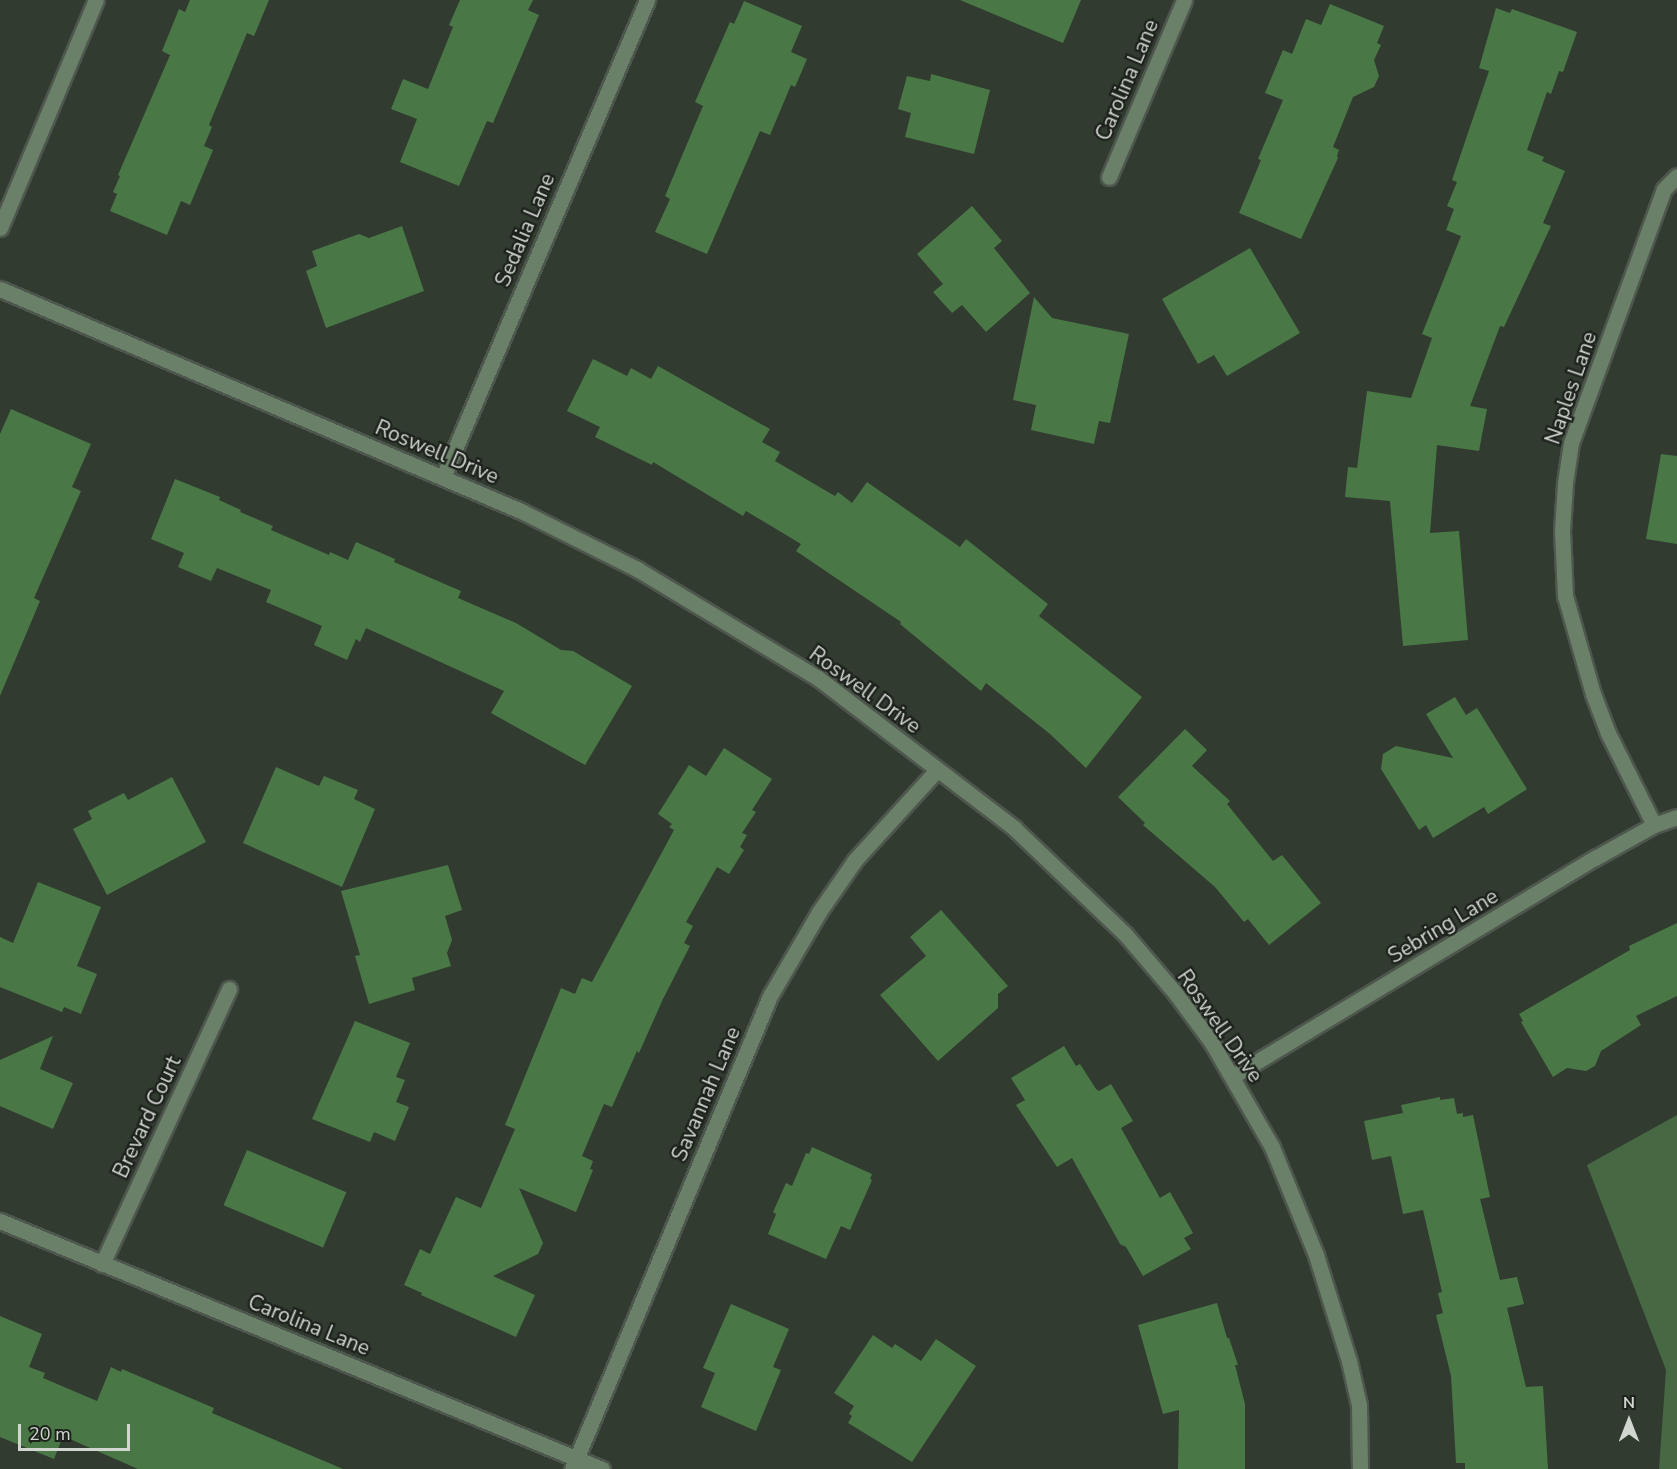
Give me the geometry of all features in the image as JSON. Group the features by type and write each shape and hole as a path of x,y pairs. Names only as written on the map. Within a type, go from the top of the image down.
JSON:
{"street":[{"path":"0,228 96,0"},
{"name":"Sedalia Lane","path":"442,477 647,0"},
{"name":"Carolina Lane","path":"1109,177 1184,0"},
{"name":"Naples Lane","path":"1654,825 1608,733 1593,694 1565,596 1562,531 1565,483 1571,443 1665,189 1677,176"},
{"name":"Roswell Drive","path":"0,289 521,511 637,569 818,678 1014,828 1125,934 1176,994 1233,1076 1272,1147 1316,1255 1349,1361 1359,1405 1360,1469"},
{"name":"Savannah Lane","path":"574,1463 770,996 819,912 855,860 937,770"},
{"name":"Sebring Lane","path":"1233,1076 1584,864 1654,825 1677,817"},
{"name":"Brevard Court","path":"102,1264 230,989"},
{"name":"Carolina Lane","path":"0,1221 574,1463 602,1469"}],"green space":[{"path":"1677,1115 1677,1469 1659,1469 1666,1370 1587,1165"}],"building":[{"path":"190,0 269,0 254,36 247,33 209,125 212,127 204,146 213,150 190,205 181,201 167,235 110,211 117,194 113,192 120,176 118,175 170,55 162,51 179,9 185,12"},
{"path":"460,0 533,0 528,10 539,15 493,123 487,121 459,186 400,162 417,119 391,109 403,79 428,89 453,27 449,25"},
{"path":"960,0 1081,0 1063,43"},
{"path":"744,1 802,26 791,52 807,59 795,87 791,85 770,135 760,131 707,254 655,232 670,199 665,196 703,106 695,102 730,22 734,24"},
{"path":"1330,4 1384,26 1377,43 1381,45 1374,60 1379,76 1374,87 1353,97 1333,147 1339,150 1338,158 1301,239 1239,213 1261,160 1258,159 1283,100 1265,93 1283,50 1292,54 1306,19 1321,25"},
{"path":"1496,8 1510,13 1512,9 1577,32 1563,72 1559,71 1551,94 1547,92 1527,150 1544,157 1542,161 1565,171 1543,223 1551,226 1504,327 1500,326 1470,406 1487,409 1479,451 1437,445 1430,533 1459,531 1468,640 1403,646 1390,501 1345,497 1348,467 1357,468 1367,391 1411,398 1432,338 1422,334 1461,236 1446,230 1454,209 1447,206 1457,182 1452,180 1489,71 1479,68"},
{"path":"931,74 990,90 974,154 905,137 911,113 898,109 907,76 930,81"},
{"path":"972,206 1002,241 994,248 1030,293 986,332 962,305 952,313 933,292 943,284 917,254"},
{"path":"402,226 424,291 326,328 306,271 317,266 312,251 359,234 369,238"},
{"path":"1250,248 1300,333 1227,376 1214,355 1198,364 1162,299"},
{"path":"1034,297 1052,318 1129,334 1110,423 1099,421 1094,444 1031,430 1036,405 1013,400"},
{"path":"593,359 627,376 631,368 651,379 658,366 770,429 762,442 780,452 775,461 835,496 838,492 852,503 867,482 960,547 966,539 1048,604 1039,616 1142,697 1086,768 1050,734 986,683 981,691 900,624 901,622 796,551 801,544 746,511 743,516 653,462 652,465 595,437 600,427 567,411"},
{"path":"11,409 91,444 72,487 81,491 34,598 40,601 0,696 0,434"},
{"path":"1661,454 1677,456 1677,544 1646,539"},
{"path":"175,479 220,497 219,500 241,510 240,512 273,526 271,530 329,555 330,552 348,560 356,542 395,559 394,562 461,591 458,598 516,623 561,650 573,651 632,686 585,765 491,713 504,691 366,628 360,642 356,639 347,660 314,645 322,626 266,602 271,590 217,568 211,581 178,567 184,553 151,539"},
{"path":"1455,697 1466,715 1477,708 1527,789 1488,814 1484,807 1433,838 1426,825 1419,830 1381,769 1383,754 1396,746 1453,758 1426,714"},
{"path":"1185,729 1207,750 1192,766 1230,801 1227,804 1273,861 1282,855 1321,903 1269,945 1248,919 1244,922 1215,887 1143,825 1145,823 1118,797"},
{"path":"724,748 772,779 752,810 756,812 742,833 747,835 740,847 744,850 729,874 717,867 686,922 693,926 684,943 690,946 639,1053 637,1051 612,1107 604,1104 582,1156 593,1161 590,1169 593,1170 576,1212 519,1188 543,1243 538,1254 493,1276 535,1295 516,1337 421,1295 422,1293 404,1285 420,1249 430,1254 456,1197 481,1208 515,1129 505,1125 561,988 575,994 582,978 592,982 674,830 669,827 672,824 658,814 689,765 706,776"},
{"path":"276,767 319,786 324,776 358,790 354,799 375,809 342,887 243,843"},
{"path":"172,777 206,842 107,895 73,829 92,819 88,811 124,793 128,800"},
{"path":"448,865 462,910 445,916 452,940 447,953 451,966 412,978 415,990 369,1004 355,956 360,955 341,891"},
{"path":"38,882 101,907 77,966 97,974 81,1014 64,1007 62,1012 0,987 0,937 13,943"},
{"path":"941,910 1008,986 998,994 998,1008 938,1061 880,995 926,956 910,937"},
{"path":"1677,923 1677,996 1636,1016 1641,1025 1601,1051 1595,1066 1586,1071 1567,1068 1553,1077 1521,1022 1523,1021 1519,1014 1630,950 1629,946"},
{"path":"355,1021 410,1043 396,1077 405,1080 396,1102 409,1107 395,1141 374,1132 370,1142 312,1119"},
{"path":"53,1036 40,1069 73,1083 53,1129 0,1106 0,1060"},
{"path":"1064,1046 1076,1066 1080,1064 1096,1089 1099,1091 1111,1084 1133,1121 1121,1128 1160,1198 1170,1192 1193,1233 1184,1238 1191,1249 1143,1276 1126,1247 1120,1244 1072,1158 1057,1167 1016,1105 1025,1100 1011,1078"},
{"path":"1440,1097 1440,1100 1454,1098 1457,1114 1463,1113 1463,1117 1473,1115 1490,1197 1480,1199 1500,1280 1517,1277 1524,1304 1507,1308 1526,1387 1543,1386 1548,1469 1465,1469 1465,1463 1456,1463 1451,1376 1436,1315 1443,1313 1438,1293 1442,1292 1423,1210 1403,1214 1391,1156 1372,1160 1364,1121 1403,1113 1401,1105"},
{"path":"812,1147 872,1174 870,1179 872,1180 850,1230 841,1226 826,1259 768,1234 776,1214 773,1212 786,1183 792,1186 806,1153 809,1154"},
{"path":"247,1150 346,1192 323,1247 224,1205"},
{"path":"1217,1303 1238,1365 1235,1365 1245,1404 1245,1469 1178,1469 1179,1410 1163,1414 1138,1325"},
{"path":"731,1304 789,1329 773,1367 781,1370 756,1431 701,1407 715,1373 703,1368"},
{"path":"0,1316 42,1334 29,1367 45,1373 43,1378 97,1401 111,1367 121,1372 122,1369 214,1408 212,1413 343,1469 138,1469 63,1436 54,1459 0,1437"},
{"path":"873,1335 892,1348 895,1344 921,1361 936,1339 976,1366 912,1462 848,1423 852,1416 849,1414 854,1406 834,1393"}]}
